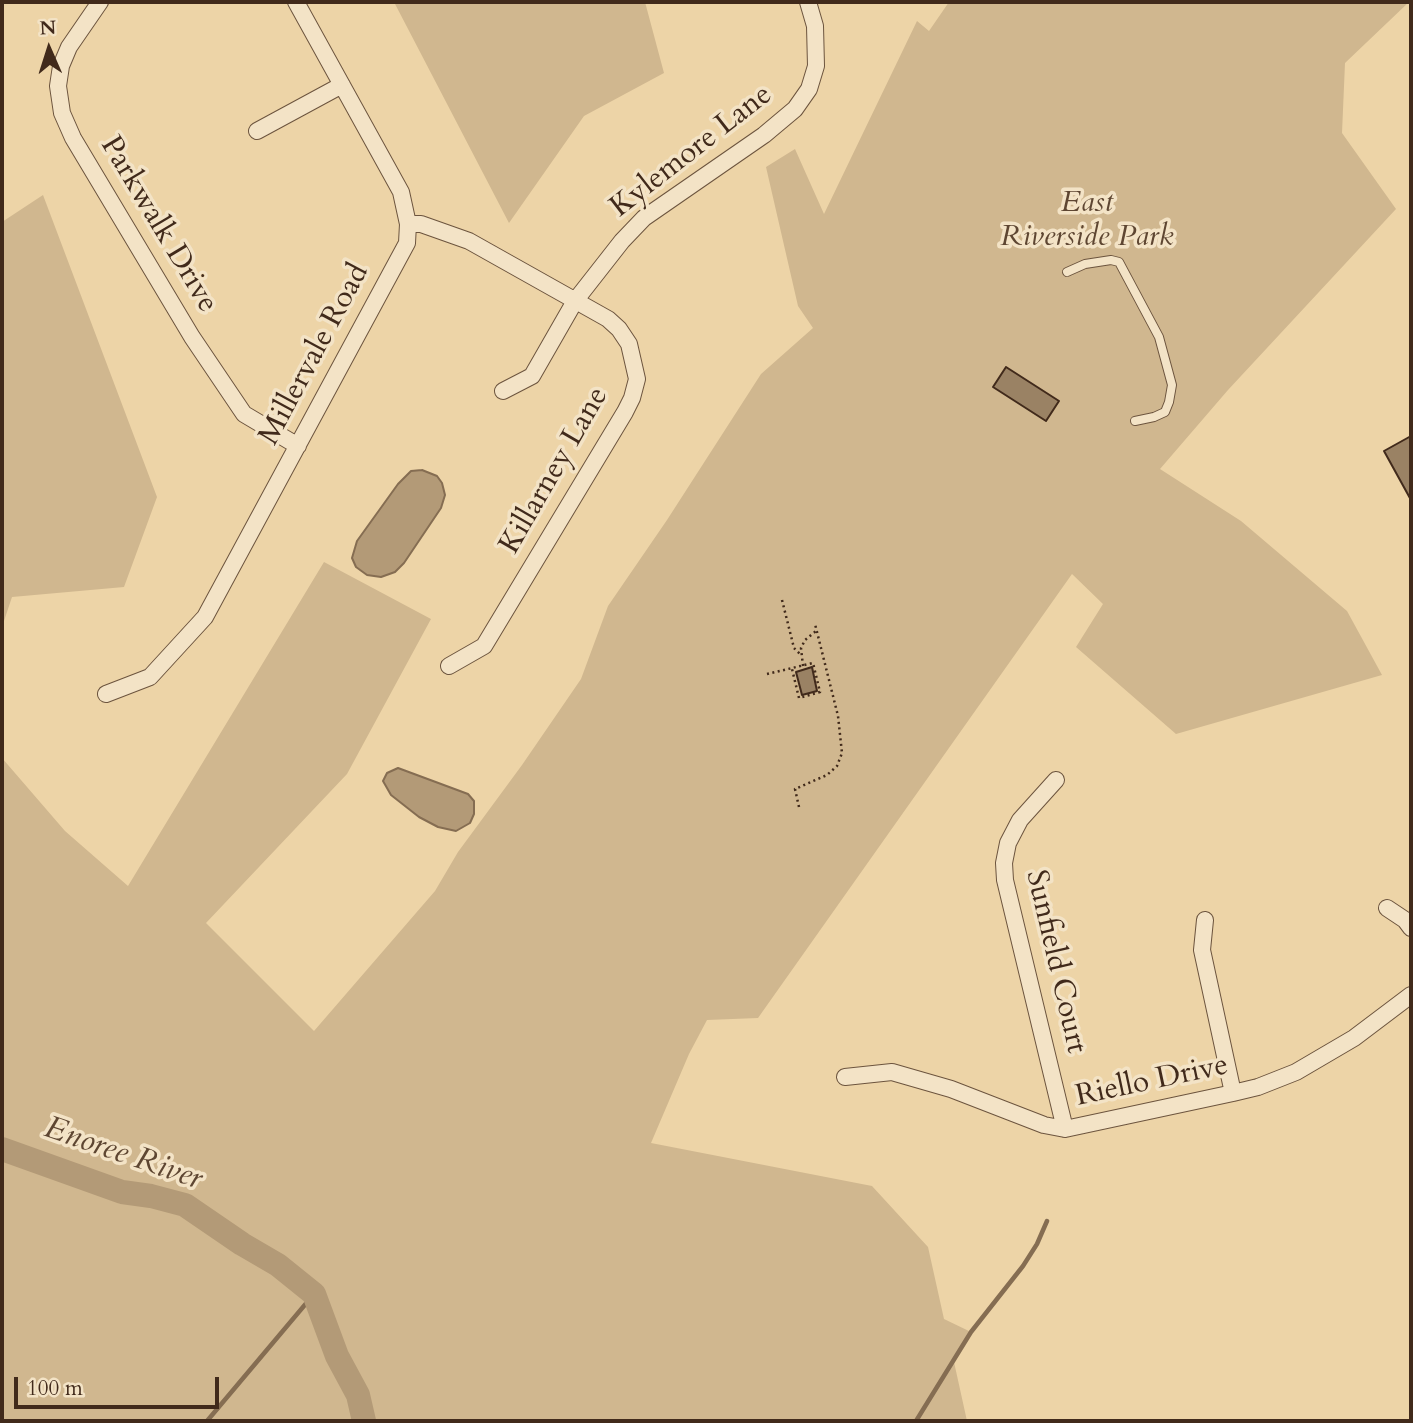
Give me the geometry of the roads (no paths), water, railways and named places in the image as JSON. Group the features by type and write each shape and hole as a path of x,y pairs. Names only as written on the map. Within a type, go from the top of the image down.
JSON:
{"street":[{"name":"Parkwalk Drive","path":"100,2 69,47 61,66 58,86 62,113 73,138 192,337 244,414 298,446"},
{"name":"Millervale Road","path":"106,694 150,677 205,617 407,243 408,224 401,192 296,2"},
{"name":"Kylemore Lane","path":"503,391 533,376 575,301 643,218 764,135 795,109 809,89 816,66 814,26 808,2"},
{"path":"257,131 342,85"},
{"name":"Killarney Lane","path":"408,224 421,224 469,242 608,319 629,344 637,379 632,398 484,646 449,666"},
{"name":"Sunfield Court","path":"1056,779 1020,820 1008,843 1004,863 1005,880 1065,1129"},
{"path":"1387,908 1405,920 1411,928"},
{"path":"1205,920 1202,950 1233,1093"},
{"name":"Riello Drive","path":"845,1077 892,1072 951,1089 1044,1125 1065,1129 1233,1093 1296,1072 1354,1038 1411,995"}],"lane":[{"path":"1067,272 1085,264 1111,260 1119,262 1159,337 1172,385 1169,402 1166,412 1135,421"}],"waterway":[{"name":"Enoree River","path":"2,1149 122,1192 185,1205 278,1265 314,1294 337,1356 358,1395 364,1421"},
{"path":"916,1421 971,1332 1023,1266 1047,1221"},
{"path":"207,1421 314,1294"}],"park label":[{"name":"East Riverside Park","path":"1087,221"}]}
